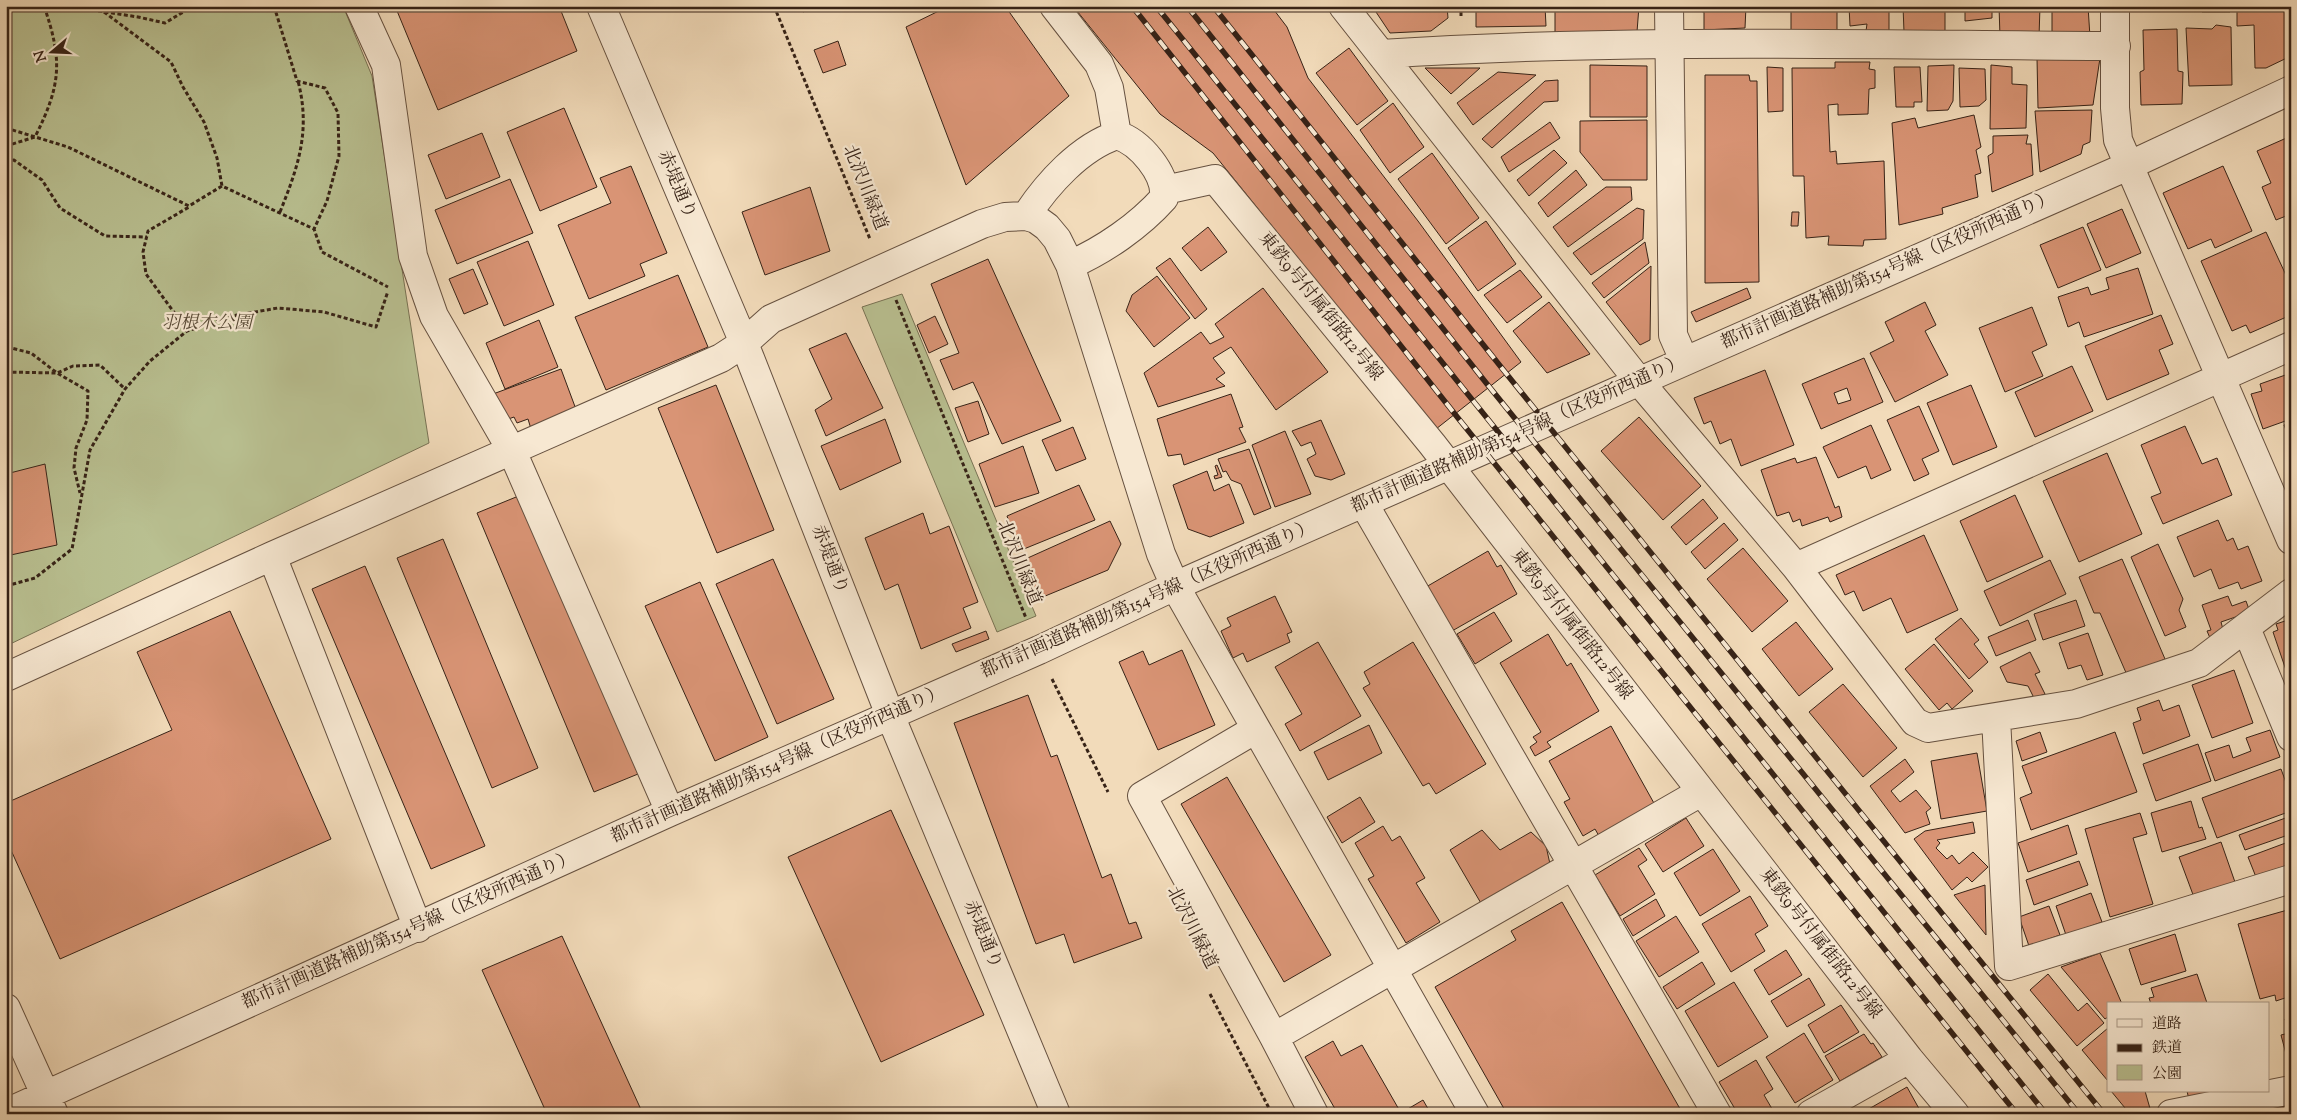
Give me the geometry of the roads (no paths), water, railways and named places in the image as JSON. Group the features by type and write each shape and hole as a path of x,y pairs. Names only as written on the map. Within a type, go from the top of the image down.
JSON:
{"street":[{"path":"359,6 386,65 412,256 434,316 512,451 670,812"},
{"name":"赤堤通り","path":"601,6 744,343 890,716 1056,1114"},
{"path":"1054,6 1099,64 1108,88 1117,134"},
{"path":"1343,6 1638,380 1796,567 1915,722 1928,728 2076,704 2199,663 2291,593"},
{"path":"1668,6 1673,335 1684,360"},
{"path":"2116,6 2115,108 2118,140 2291,540"},
{"path":"1381,54 1460,49 1669,45 2116,46"},
{"name":"都市計画道路補助第154号線（区役所西通り）","path":"6,1112 50,1104 418,928 670,812 1040,650 1175,586 1364,504 1638,380 2128,166 2291,90"},
{"path":"1026,216 1034,203 1073,163 1104,139 1117,134 1132,142 1150,162 1160,176 1165,190 1164,198 1158,205 1109,244 1092,256 1070,265"},
{"name":"東鉄9号付属街路12号線","path":"1165,190 1215,179 1432,444 1909,1059 1955,1114"},
{"path":"6,678 272,556 721,358 744,343 772,319 882,268 982,224 1005,216 1026,216 1047,227 1057,238 1070,265 1161,554 1175,586 1475,1114"},
{"path":"1796,567 2291,346"},
{"path":"1364,504 1717,1114"},
{"path":"272,556 418,928"},
{"path":"2246,628 2291,737"},
{"path":"1996,718 2009,966 2291,878"},
{"path":"1256,729 1142,796 1314,1114"},
{"path":"1274,1037 1701,792"},
{"path":"6,1008 50,1104"},
{"path":"1811,1114 1909,1059"},
{"path":"2171,1114 2277,1099"}],"railway":[{"path":"1132,6 1458,418 2017,1114"},
{"path":"1156,6 2046,1114"},
{"path":"1187,6 1487,384 2079,1114"},
{"path":"1213,6 1509,377 2104,1114"}],"park label":[{"name":"羽根木公園","path":"207,324"}]}
